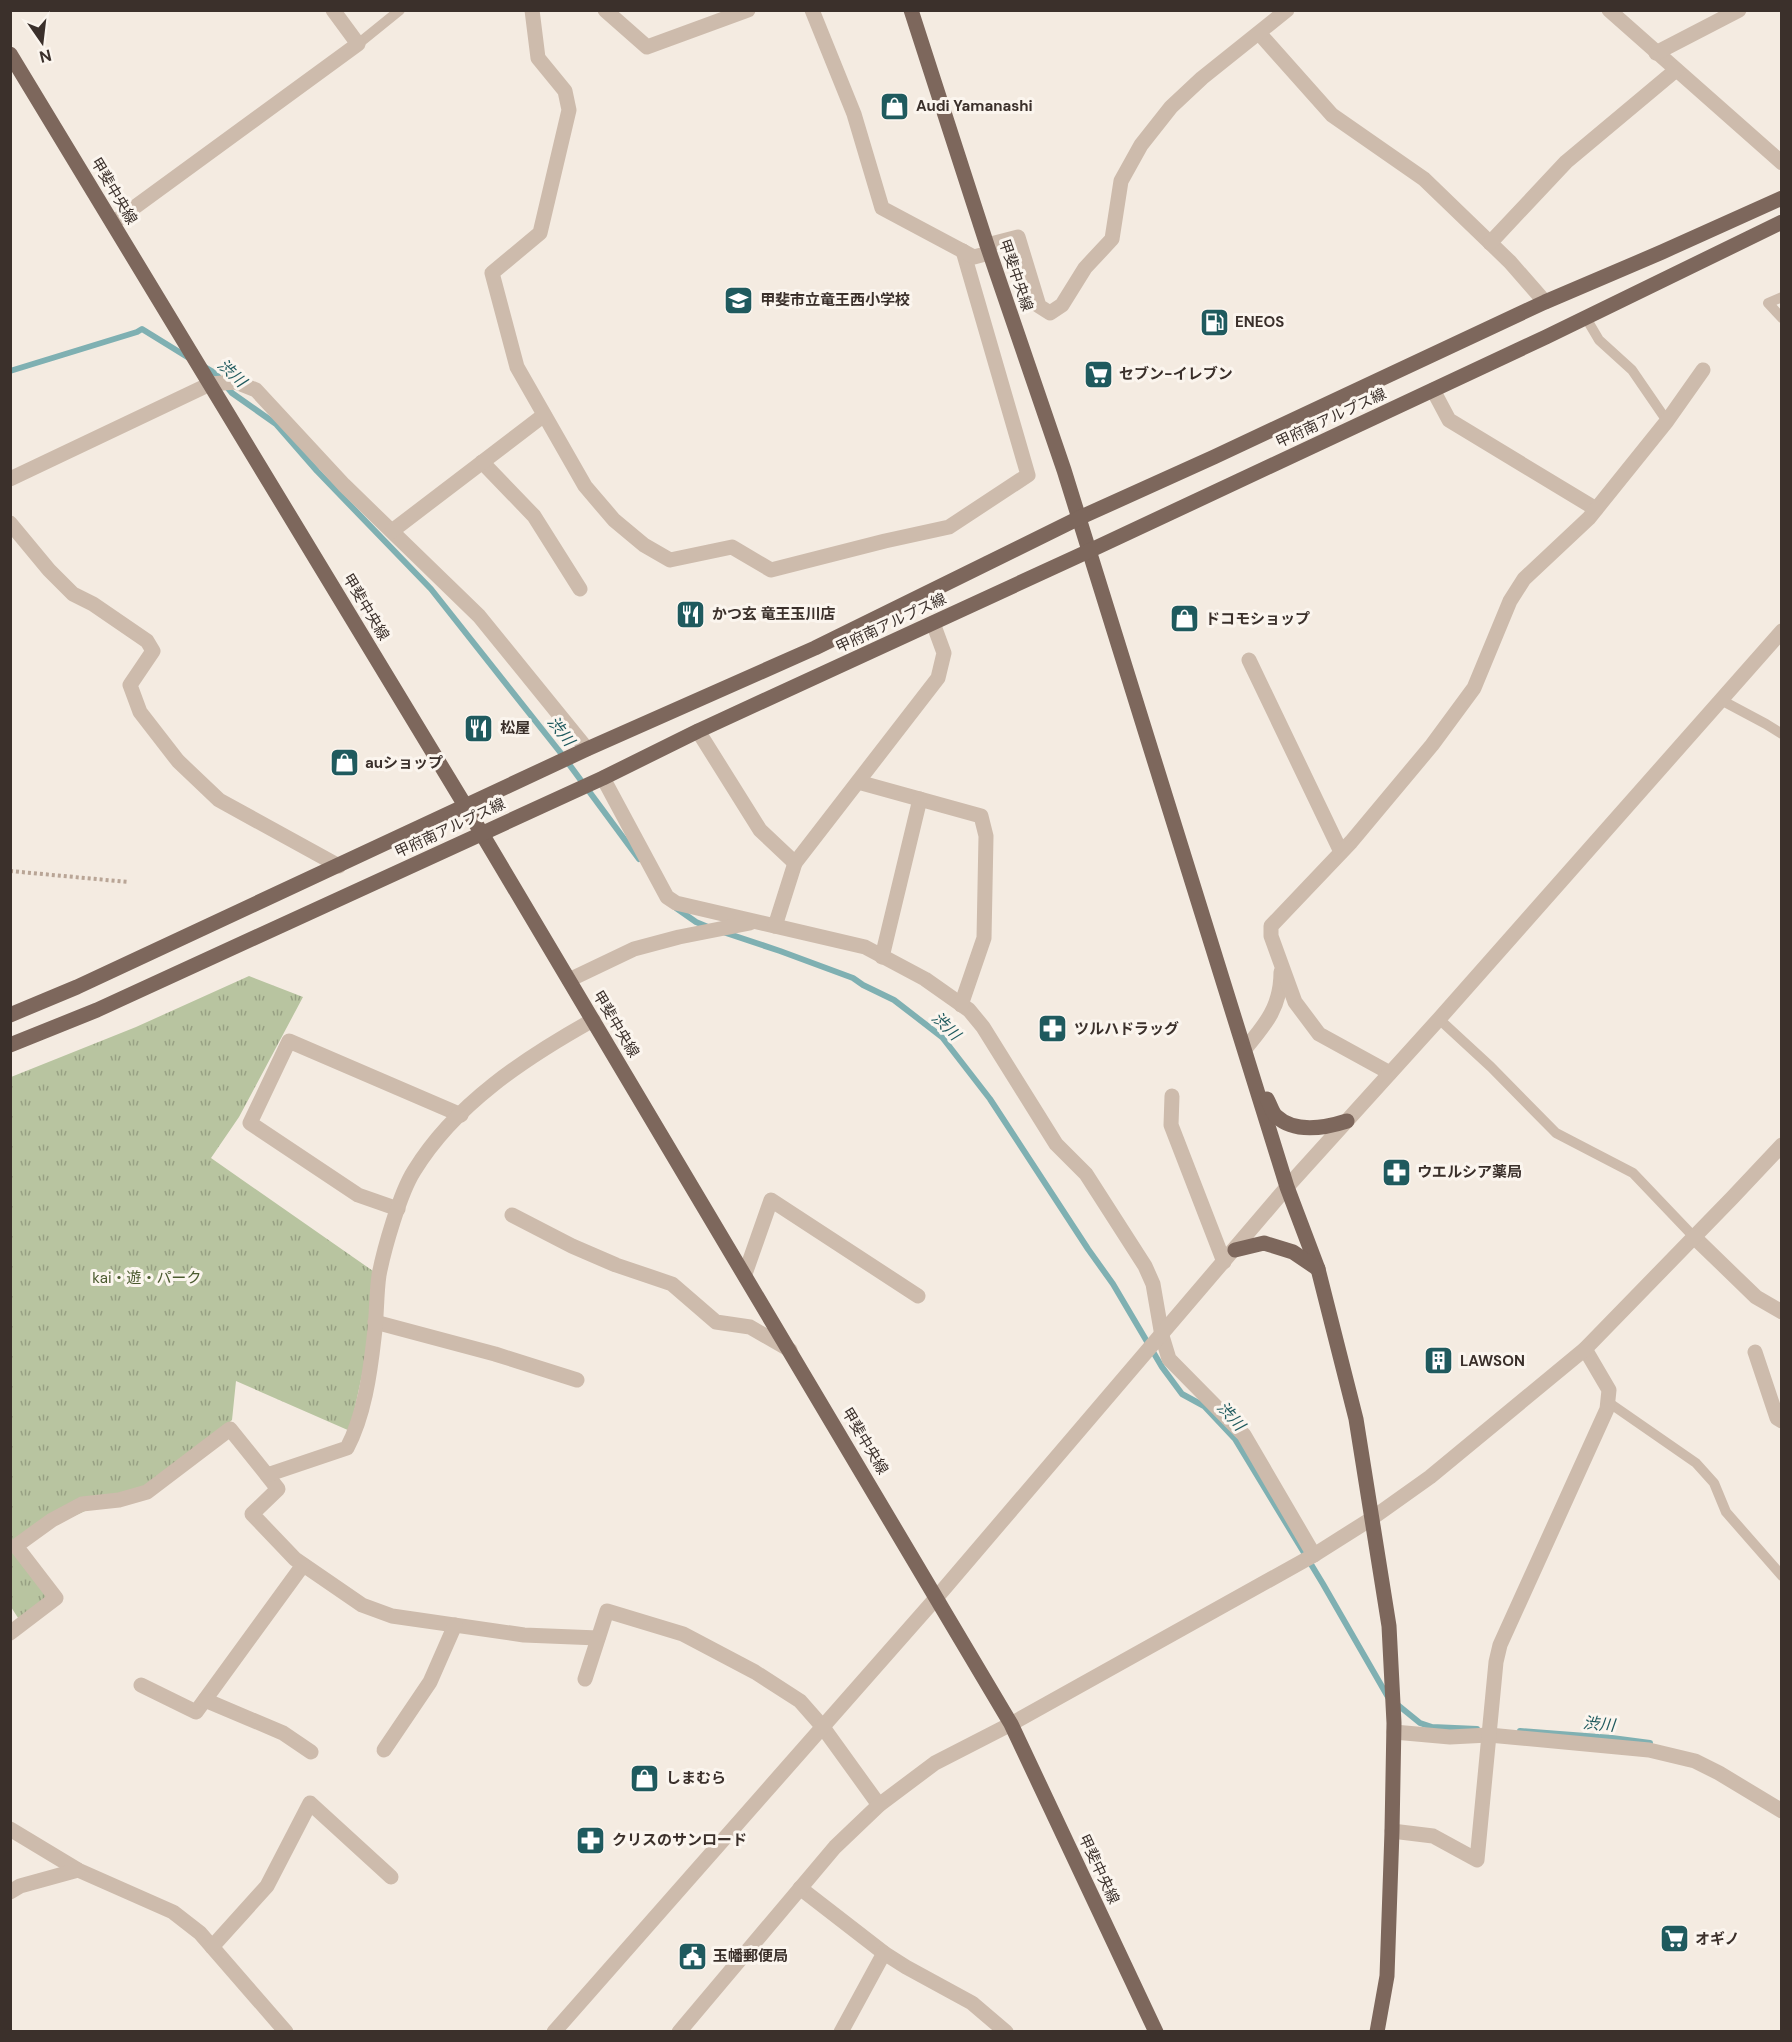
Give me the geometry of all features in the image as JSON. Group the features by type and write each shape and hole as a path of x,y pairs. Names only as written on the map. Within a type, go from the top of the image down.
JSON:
{"main road":[{"name":"甲斐中央線","path":"911,10 988,249 1079,518 1251,1070"},
{"name":"甲斐中央線","path":"10,54 466,807 1011,1724 1156,2031"},
{"name":"甲府南アルプス線","path":"10,1015 77,987 587,749 815,648 1079,518 1214,458 1545,302 1782,198"},
{"name":"甲府南アルプス線","path":"10,1046 97,1010 603,778 698,731 1586,318 1782,222"},
{"path":"1251,1070 1276,1116 1294,1125 1312,1129 1347,1121"},
{"path":"1251,1070 1287,1187 1318,1269 1356,1419 1389,1626 1394,1732 1392,1831 1387,1976 1377,2031"},
{"path":"1235,1250 1264,1244 1293,1252 1318,1269"}],"street":[{"path":"112,223 358,44 333,10"},
{"path":"532,10 538,58 565,91 569,110 540,233 492,273 516,367 585,486 614,520 644,545 670,560 732,547 771,570 949,527 1028,475 963,251"},
{"path":"605,10 647,47 748,10"},
{"path":"812,10 854,114 882,208 974,257 1018,237 1039,306 1050,313 1062,305 1085,268 1112,239 1121,181 1141,145 1171,107 1202,78 1287,10"},
{"path":"1609,10 1782,163"},
{"path":"1656,53 1739,10"},
{"path":"1259,33 1332,115 1424,178 1490,243 1545,302"},
{"path":"1490,243 1566,162 1676,70"},
{"path":"1390,1073 1318,1034 1295,1002 1271,936 1271,926 1341,852 1432,745 1474,688 1510,601 1524,579 1596,509 1667,421 1703,370"},
{"path":"10,479 210,384 236,382 256,390 344,485 479,616 587,749"},
{"path":"1433,390 1449,420 1596,509"},
{"path":"392,531 544,415"},
{"path":"482,462 534,516 580,589"},
{"path":"10,523 49,570 73,594 93,604 147,641 153,651 130,685 140,712 178,760 219,800 339,866"},
{"path":"775,926 795,863 938,678 944,653 933,623"},
{"path":"554,2031 937,1597 1287,1187 1439,1019 1782,631"},
{"path":"1249,660 1341,852"},
{"path":"698,731 760,830 795,863"},
{"path":"603,778 667,897 676,903 865,947 925,980 969,1011 983,1027 1056,1144 1086,1174 1145,1266 1153,1284 1162,1336 1169,1359 1244,1435 1314,1555"},
{"path":"858,782 981,816 986,836 984,938 961,1005"},
{"path":"882,957 920,799"},
{"path":"568,980 634,949 679,937 756,922"},
{"path":"1245,1049 1263,1028 1275,1008 1281,987 1281,963"},
{"path":"267,1475 347,1448 354,1435 364,1400 380,1274 398,1209 412,1173 444,1130 501,1079 546,1046 593,1020"},
{"path":"398,1209 358,1196 250,1123 289,1041 461,1114"},
{"path":"1172,1096 1171,1125 1224,1262"},
{"path":"679,2031 835,1846 879,1805 935,1763 1011,1724 1314,1555 1371,1519 1430,1477 1585,1349 1782,1145"},
{"path":"745,1274 771,1200 918,1296"},
{"path":"512,1215 583,1251 672,1284 716,1322 750,1327 790,1350"},
{"path":"1694,1237 1756,1297 1782,1312"},
{"path":"375,1322 495,1354 577,1380"},
{"path":"1392,1831 1433,1836 1477,1860 1496,1662 1500,1645 1607,1409 1609,1390 1585,1349"},
{"path":"1755,1352 1777,1418 1782,1420"},
{"path":"13,1624 56,1598 16,1546 51,1520 81,1504 119,1500 147,1492 230,1429 278,1489 252,1514 295,1559 362,1605 392,1616 524,1635 598,1638"},
{"path":"141,1685 196,1712 303,1565"},
{"path":"585,1679 607,1611 683,1634 755,1672 800,1701 822,1726 879,1805"},
{"path":"384,1750 430,1682 455,1625"},
{"path":"205,1700 283,1733 311,1752"},
{"path":"1394,1732 1450,1737 1489,1735 1649,1750 1695,1761 1782,1811"},
{"path":"212,1947 267,1886 310,1803 392,1877"},
{"path":"10,1829 78,1870 173,1912 200,1933 286,2031"},
{"path":"10,1892 20,1886 78,1870"},
{"path":"800,1888 884,1953 972,2003 1006,2031"},
{"path":"840,2031 884,1953"}],"lane":[{"path":"358,44 400,10"},
{"path":"1782,297 1768,303 1782,318"},
{"path":"1586,318 1599,340 1632,370 1667,421"},
{"path":"1721,700 1782,734"},
{"path":"1439,1019 1556,1133 1633,1173 1694,1237"},
{"path":"1608,1402 1696,1463 1714,1483 1726,1512 1782,1576"}],"path":[{"path":"10,871 128,882"}],"green space":[{"name":"kai・遊・パーク","path":"249,976 303,997 239,1117 211,1158 373,1271 369,1342 350,1431 236,1381 232,1420 143,1488 119,1496 11,1544 11,1077 136,1027"},
{"path":"10,1549 49,1598 20,1621 11,1607"}],"waterway":[{"name":"渋川","path":"10,371 142,329 189,358"},
{"name":"渋川","path":"203,366 215,373 232,393 276,424 317,471 431,589 560,752 639,859"},
{"name":"渋川","path":"676,908 696,922 708,927"},
{"name":"渋川","path":"723,932 853,978 894,1000 942,1037 990,1099 1113,1284 1162,1367 1182,1394 1204,1406 1235,1439 1388,1697 1420,1723 1432,1727 1477,1729"},
{"name":"渋川","path":"1520,1731 1650,1743"}],"place":[{"name":"Audi Yamanashi","path":"895,106"},
{"name":"甲斐市立竜王西小学校","path":"739,300"},
{"name":"ENEOS","path":"1214,322"},
{"name":"セブン-イレブン","path":"1098,374"},
{"name":"かつ玄 竜王玉川店","path":"691,614"},
{"name":"ドコモショップ","path":"1184,619"},
{"name":"松屋","path":"479,728"},
{"name":"auショップ","path":"344,763"},
{"name":"ツルハドラッグ","path":"1053,1029"},
{"name":"ウエルシア薬局","path":"1396,1172"},
{"name":"LAWSON","path":"1439,1361"},
{"name":"しまむら","path":"645,1778"},
{"name":"クリスのサンロード","path":"591,1840"},
{"name":"オギノ","path":"1674,1939"},
{"name":"玉幡郵便局","path":"692,1956"}]}
